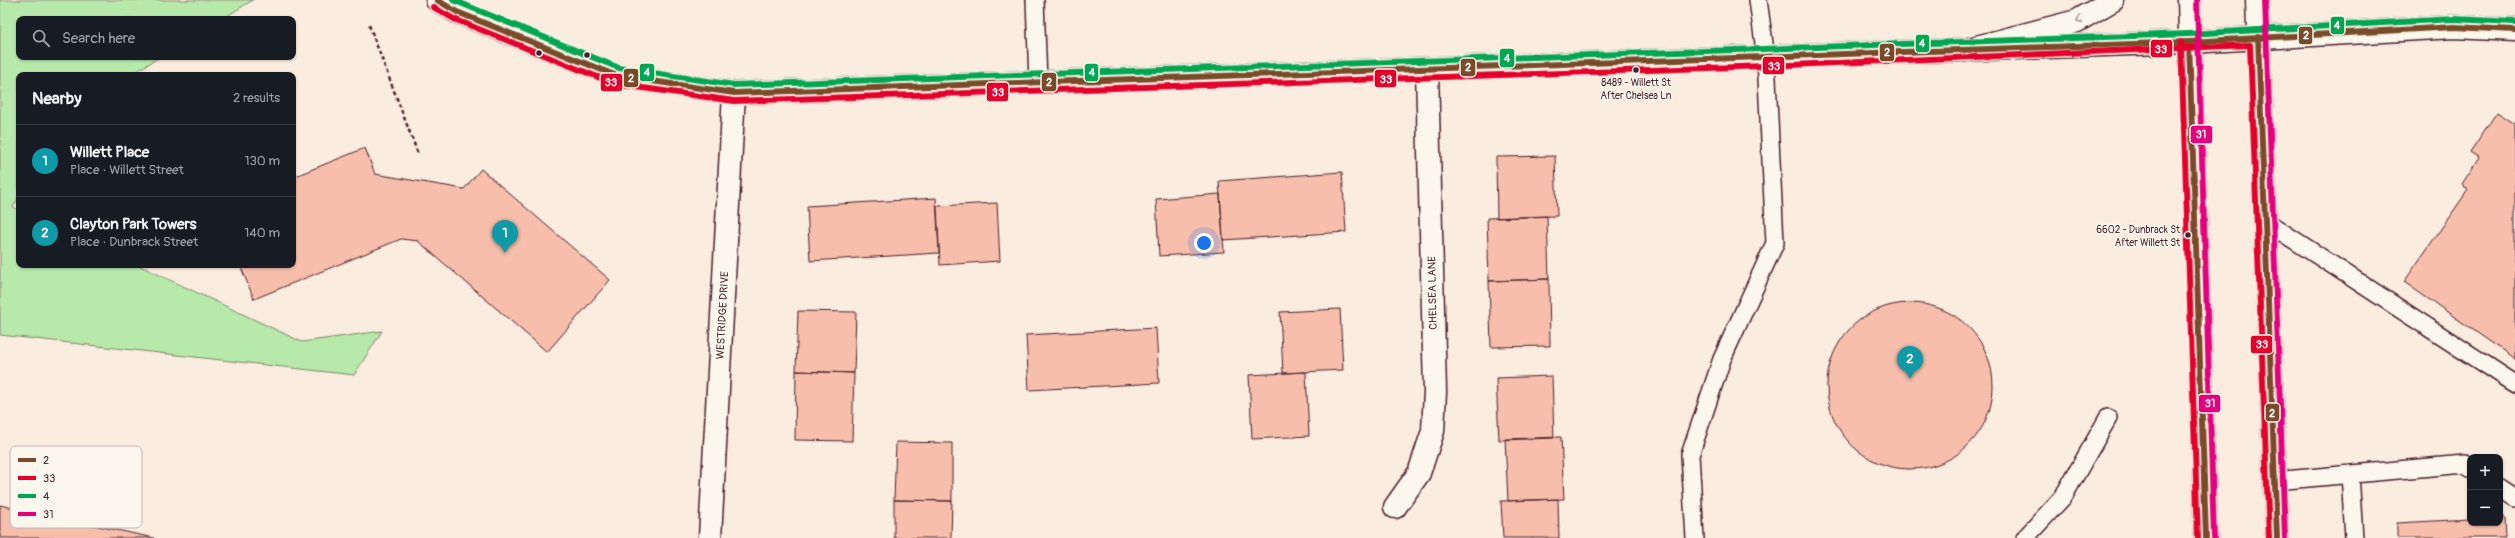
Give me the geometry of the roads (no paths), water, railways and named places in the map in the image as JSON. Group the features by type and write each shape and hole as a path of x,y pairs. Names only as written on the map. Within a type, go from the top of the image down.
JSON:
{"street":[{"path":"437,0 457,12 617,76 734,92 1766,58 2189,42 2454,27 2515,30"},
{"path":"1965,50 2077,22 2113,0"},
{"path":"2189,0 2189,42 2206,538"},
{"path":"2257,0 2277,538"},
{"name":"CHELSEA LANE","path":"1395,507 1419,473 1433,431 1435,392 1427,69"},
{"name":"WESTRIDGE DRIVE","path":"710,538 734,92"}],"lane":[{"path":"1035,0 1038,82"},
{"path":"1695,538 1690,455 1722,359 1775,243 1766,58 1758,0"},
{"path":"2265,221 2515,384"},
{"path":"2025,538 2063,497 2108,418"},
{"path":"2274,481 2464,464 2467,466"},
{"path":"2350,474 2354,538"},
{"path":"2503,490 2515,498"}],"place":[{"name":"8489 - Willett St After Chelsea Ln","path":"1636,70"},
{"name":"6602 - Dunbrack St After Willett St","path":"2188,235"},
{"name":"Willett Place","path":"505,253"},
{"name":"Clayton Park Towers","path":"1910,379"}]}
